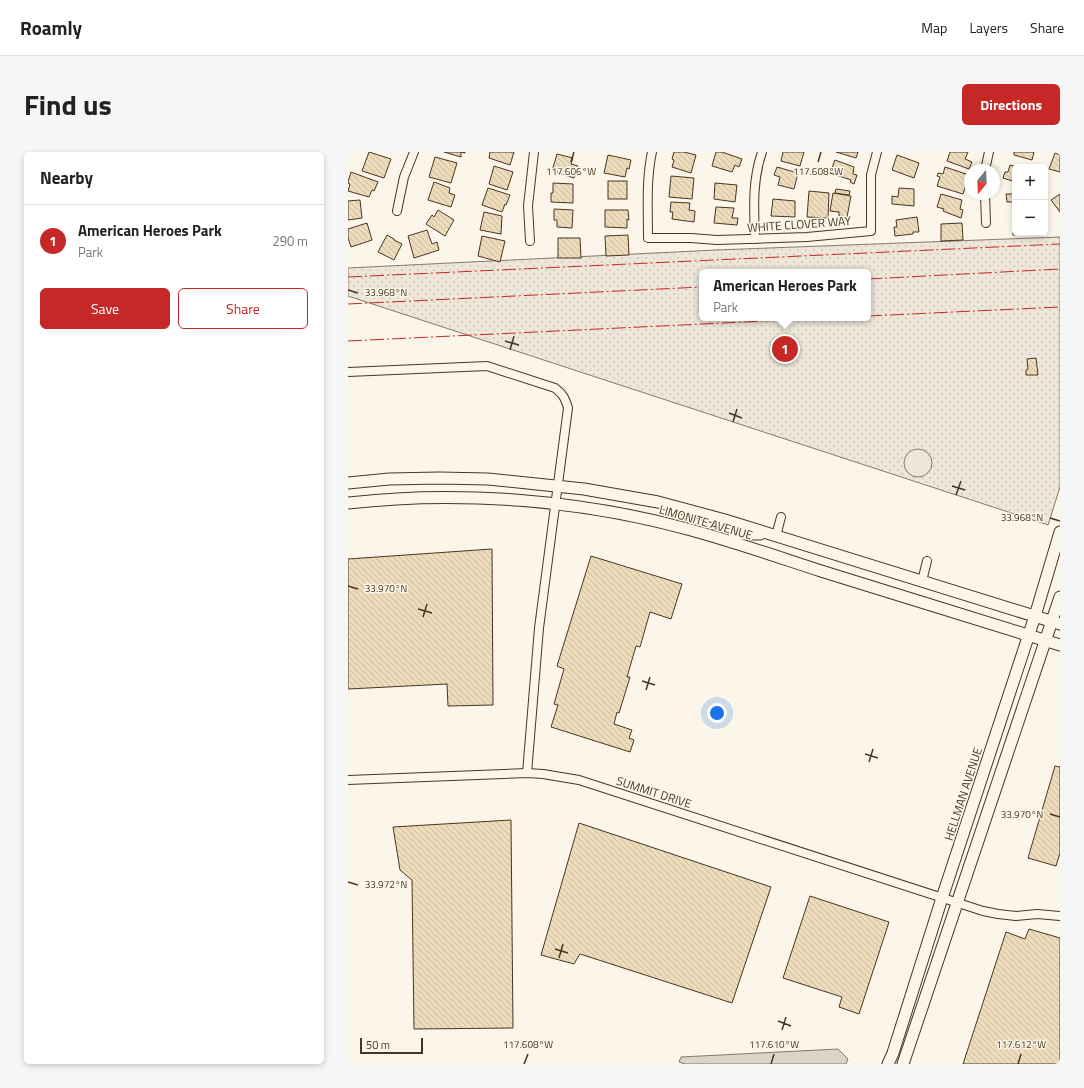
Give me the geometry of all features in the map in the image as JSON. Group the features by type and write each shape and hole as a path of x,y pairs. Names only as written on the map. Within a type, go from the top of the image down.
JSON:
{"main road":[{"name":"LIMONITE AVENUE","path":"348,484 389,479 488,479 584,489 658,502 725,520 1056,623"},
{"name":"LIMONITE AVENUE","path":"348,503 403,498 440,497 497,499 556,504 612,512 691,530 732,542 1060,645"},
{"name":"HELLMAN AVENUE","path":"888,1064 1029,636 1060,532"},
{"path":"732,542 735,536 741,534 776,536"},
{"path":"903,1064 1046,641 1056,623 1060,597"}],"street":[{"path":"397,211 404,177 414,152"},
{"path":"530,241 528,206 534,152"},
{"name":"WHITE CLOVER WAY","path":"652,152 649,165 648,238 691,238 717,240 807,237 872,231 871,175 877,152"},
{"path":"755,239 754,197 756,178 762,152"},
{"path":"986,164 989,152"},
{"path":"985,200 986,223"},
{"path":"348,372 488,366 555,388 566,398 568,408 539,628 527,773"},
{"path":"776,536 781,517"},
{"path":"922,581 927,561"},
{"name":"SUMMIT DRIVE","path":"348,780 527,773 579,780 983,911 1016,916 1037,914 1060,916"}],"shaded area":[{"path":"1060,237 1060,487 1048,525 348,296 348,268 716,250"},
{"path":"918,449 928,453 932,463 928,473 918,477 908,473 904,463 908,453"},
{"path":"838,1049 848,1059 846,1064 685,1064 679,1062 681,1057"}],"building":[{"path":"369,152 391,159 384,178 362,171"},
{"path":"444,152 461,152 461,157"},
{"path":"490,152 514,152 510,165 489,158"},
{"path":"674,152 684,152 696,155 691,173 672,167"},
{"path":"716,152 722,152 742,159 739,167 735,165 732,172 712,166"},
{"path":"783,152 804,152 800,166 781,161"},
{"path":"836,152 858,152 856,158"},
{"path":"950,152 968,152 965,159 972,162 971,164 964,164 964,167 947,161"},
{"path":"1014,152 1034,152 1032,160 1014,155"},
{"path":"1055,153 1060,155 1060,172 1049,169"},
{"path":"557,154 573,158 571,164 578,166 574,178 552,171"},
{"path":"608,155 631,160 625,177 604,173"},
{"path":"897,155 919,163 914,178 892,170"},
{"path":"435,157 457,163 451,183 429,177"},
{"path":"835,160 854,167 853,174 857,175 854,184 850,182 851,180 830,173"},
{"path":"1010,165 1012,166 1012,181 1003,178 1005,172 1008,172"},
{"path":"494,166 513,172 507,190 489,184"},
{"path":"777,167 798,173 794,189 778,185 780,177 774,175"},
{"path":"945,167 964,173 963,194 937,186 940,177 937,176 938,173 943,174"},
{"path":"351,172 378,182 374,191 372,190 369,197 348,191 350,184 348,182"},
{"path":"671,176 694,178 692,199 669,197"},
{"path":"608,181 627,181 627,199 608,199"},
{"path":"434,182 450,188 449,193 455,195 451,207 428,200"},
{"path":"553,183 573,184 573,203 551,202"},
{"path":"715,183 737,185 735,202 714,199"},
{"path":"488,188 510,195 502,212 482,205"},
{"path":"899,188 914,189 914,206 892,204 892,196 898,197"},
{"path":"836,189 850,191 849,195 835,193"},
{"path":"809,191 829,193 828,218 807,217"},
{"path":"833,193 851,196 847,217 839,216 839,212 830,211"},
{"path":"941,194 962,200 960,209 963,210 961,218 937,207"},
{"path":"1006,194 1012,194 1012,202 1007,202"},
{"path":"1060,194 1060,212 1051,200"},
{"path":"773,199 795,201 795,217 771,216"},
{"path":"360,200 362,218 348,220 348,201"},
{"path":"671,202 690,203 689,210 695,211 694,222 672,219 673,212 670,212"},
{"path":"716,207 734,208 732,218 738,218 737,225 714,223"},
{"path":"554,209 573,210 572,228 557,227 557,220 554,220"},
{"path":"438,210 454,220 445,236 426,224 432,215 434,217"},
{"path":"605,210 628,210 629,220 627,219 627,228 605,227"},
{"path":"484,212 502,216 501,234 480,230"},
{"path":"917,217 919,232 895,236 894,227 897,227 896,220"},
{"path":"367,223 372,240 351,247 348,238 348,229"},
{"path":"962,223 963,240 941,241 941,224"},
{"path":"427,230 432,244 437,242 439,250 414,258 408,236"},
{"path":"387,235 402,244 394,260 378,252"},
{"path":"628,235 629,255 606,256 605,236"},
{"path":"482,236 505,241 500,262 478,256"},
{"path":"558,238 580,238 581,258 558,258"},
{"path":"1036,358 1038,375 1026,375 1026,370 1028,369 1027,359"},
{"path":"492,549 493,705 448,706 447,684 348,689 348,559"},
{"path":"591,556 682,584 671,619 650,612 640,647 636,646 627,677 630,677 614,724 632,730 629,738 634,740 630,752 551,727 558,705 554,704 564,669 557,666"},
{"path":"1055,766 1060,767 1060,853 1056,866 1028,858"},
{"path":"511,820 513,1028 414,1029 412,880 400,870 393,827"},
{"path":"579,823 771,887 732,1003 580,954 574,964 541,955"},
{"path":"810,896 889,922 859,1014 839,1007 842,997 783,978"},
{"path":"1029,929 1060,938 1060,1064 963,1064 1006,932 1025,939"}],"power":[{"path":"348,277 1060,244"},
{"path":"871,279 1060,269"},
{"path":"348,304 699,287"},
{"path":"871,316 1060,307"},
{"path":"348,341 765,321"}],"place":[{"name":"American Heroes Park","path":"785,349"}]}
